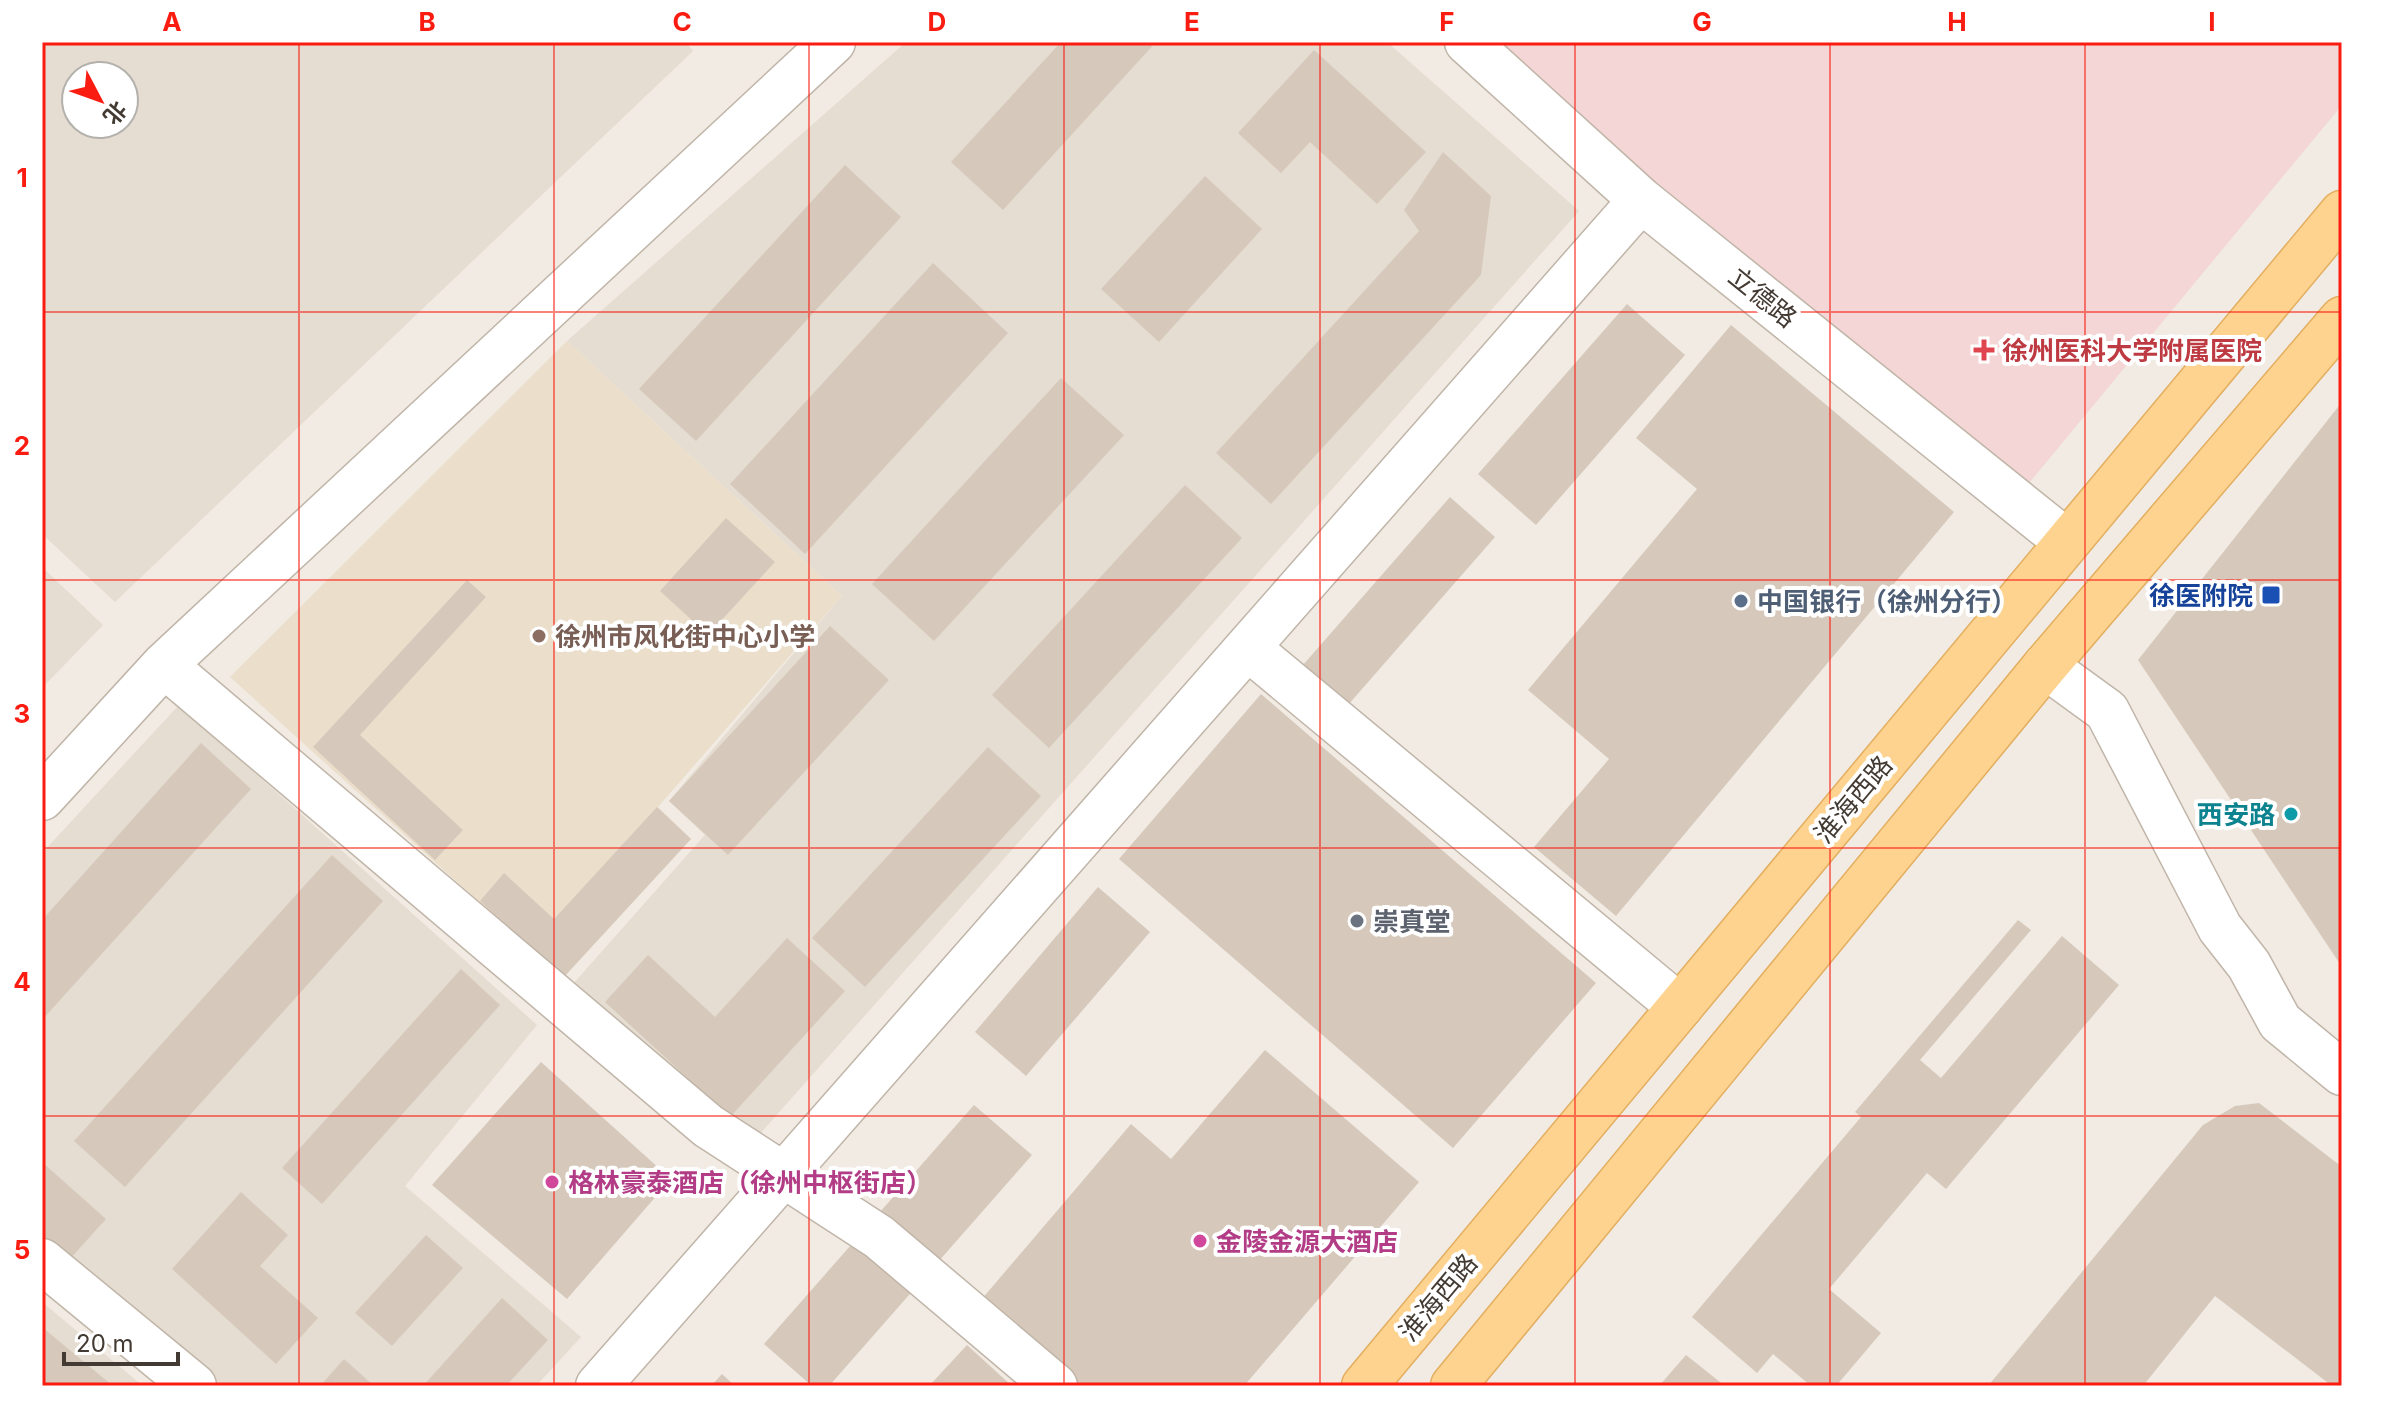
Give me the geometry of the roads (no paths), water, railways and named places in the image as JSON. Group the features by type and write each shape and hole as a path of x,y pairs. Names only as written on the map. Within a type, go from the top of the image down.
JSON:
{"main road":[{"name":"淮海西路","path":"1364,1386 2342,213"},
{"path":"1453,1386 2045,666 2342,319"}],"street":[{"path":"42,798 164,665 833,42"},
{"name":"立德路","path":"1467,42 1641,200 2067,542"},
{"path":"598,1386 1641,200"},
{"path":"1248,648 1680,1007"},
{"path":"164,665 708,1126 879,1237 1055,1386"},
{"path":"2045,666 2107,711 2220,928 2249,965 2280,1022 2342,1073"},
{"path":"42,1261 194,1386"}],"place":[{"name":"徐州医科大学附属医院","path":"1984,350"},
{"name":"徐医附院","path":"2271,595"},
{"name":"中国银行（徐州分行）","path":"1741,601"},
{"name":"徐州市风化街中心小学","path":"539,636"},
{"name":"西安路","path":"2291,814"},
{"name":"崇真堂","path":"1357,921"},
{"name":"格林豪泰酒店（徐州中枢街店）","path":"552,1182"},
{"name":"金陵金源大酒店","path":"1200,1241"}]}
